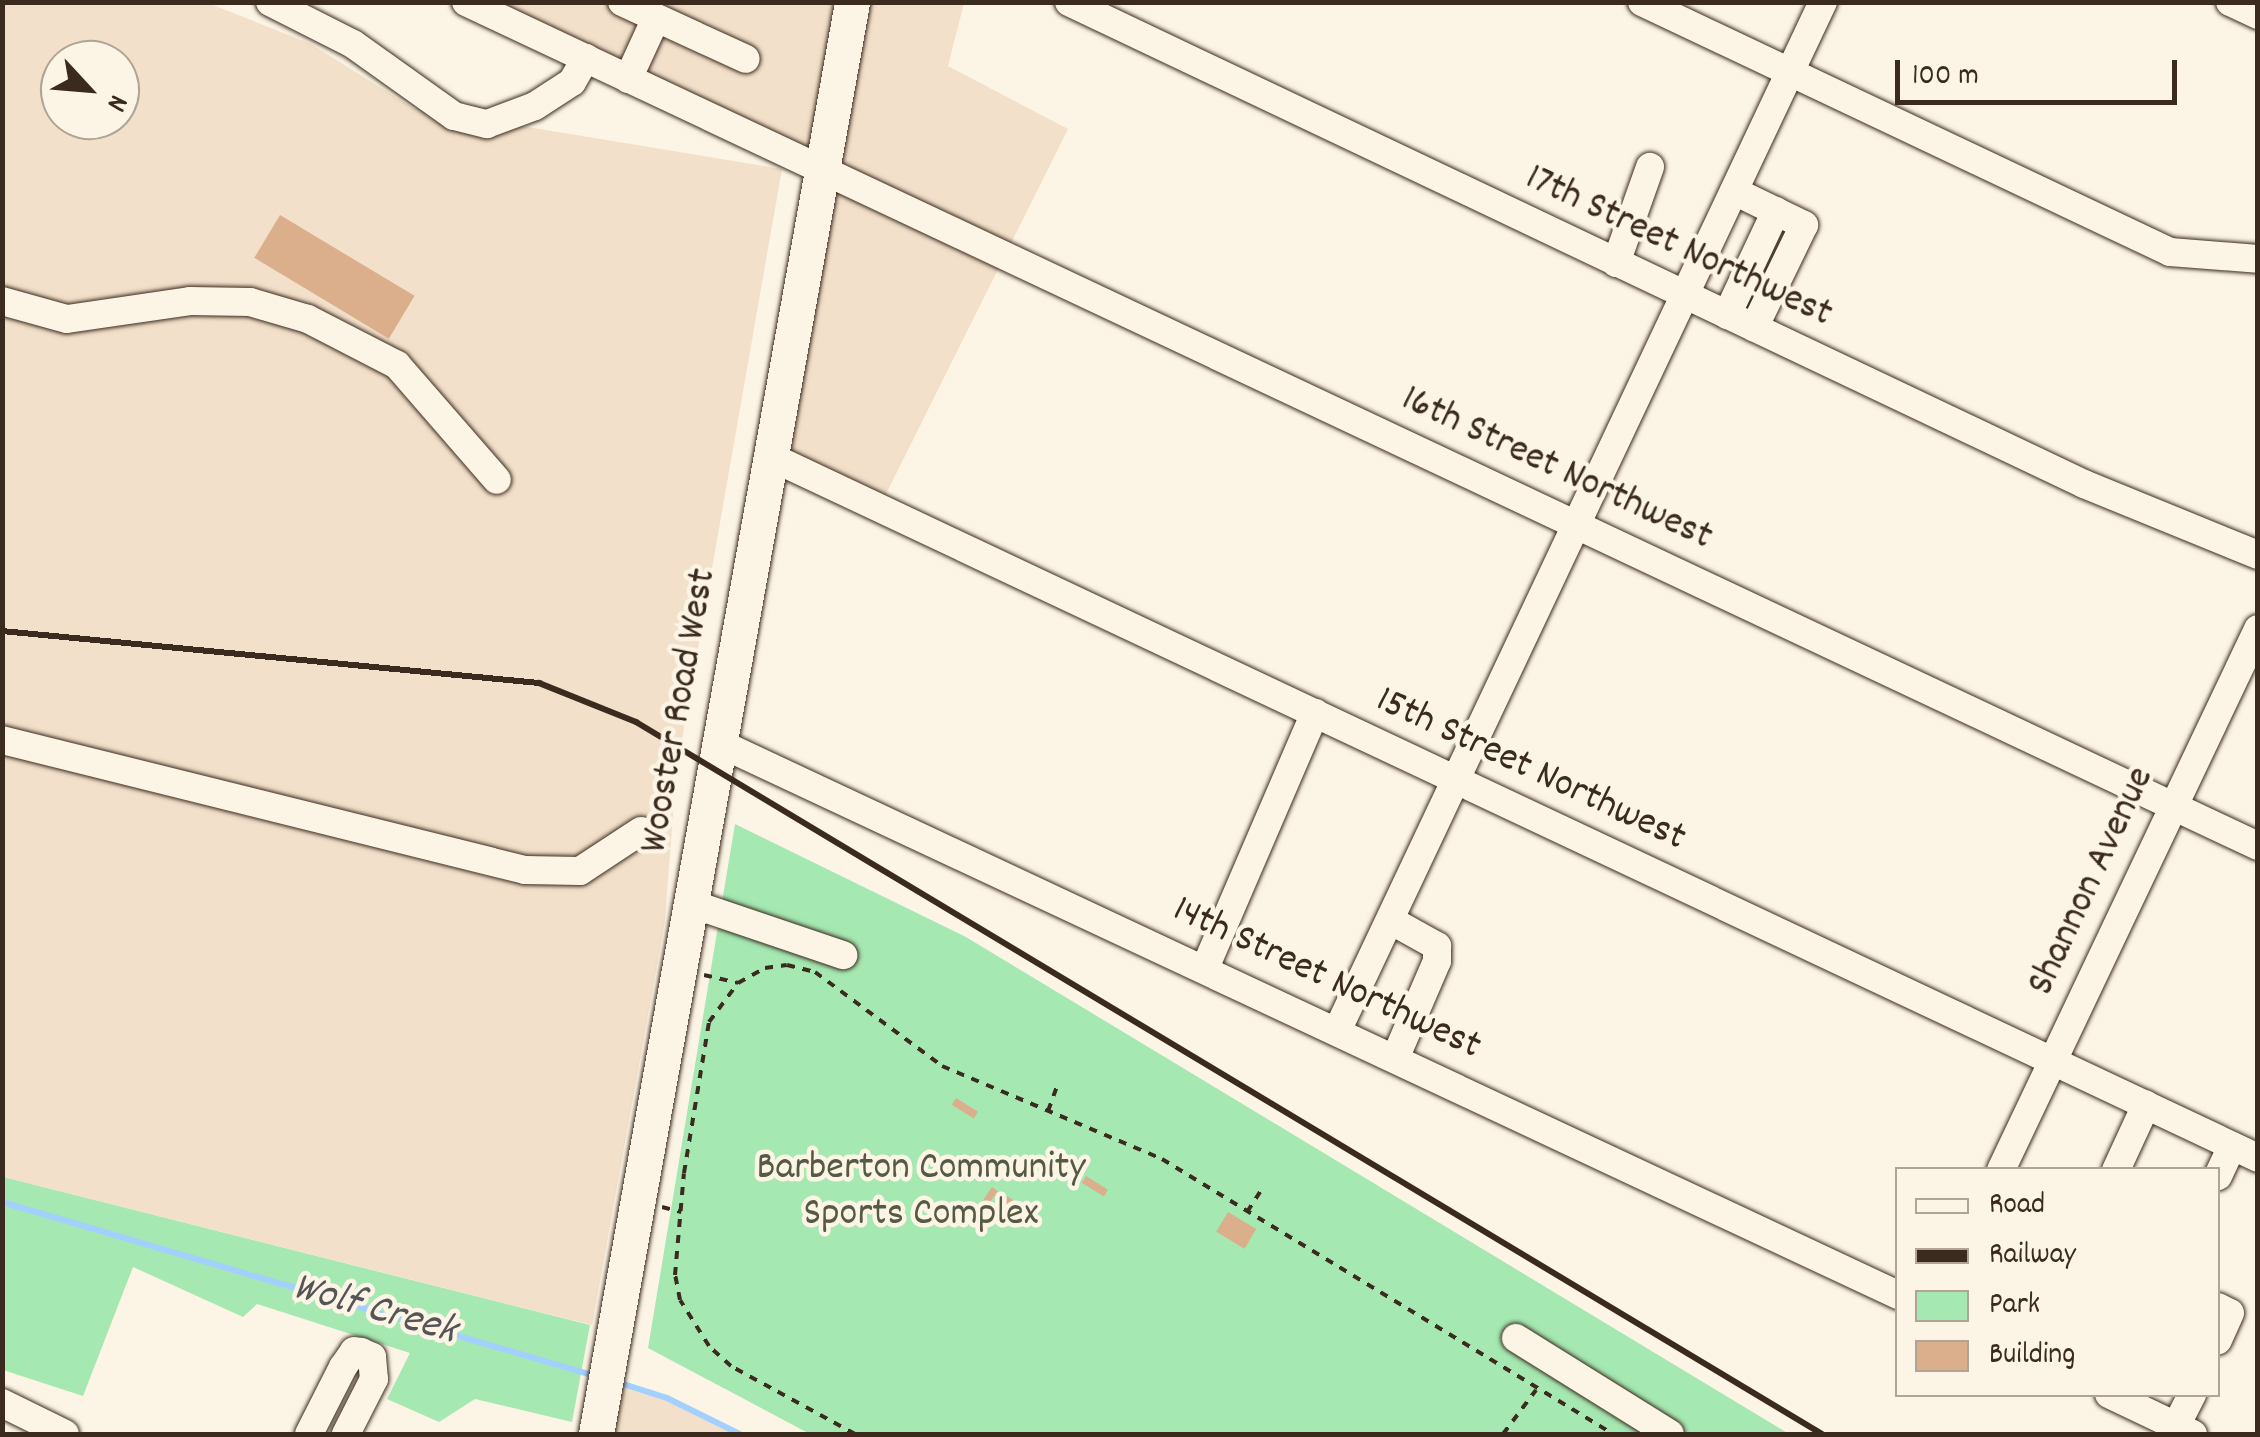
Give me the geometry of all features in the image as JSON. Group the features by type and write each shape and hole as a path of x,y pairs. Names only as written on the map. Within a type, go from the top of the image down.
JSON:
{"main road":[{"name":"Wooster Road West","path":"597,1430 852,2"}],"street":[{"path":"270,2 353,44 454,116 487,124 535,106 572,82 586,58"},
{"path":"622,2 746,60"},
{"name":"17th Street Northwest","path":"1069,2 2084,484 2258,555"},
{"path":"1642,2 2170,252 2258,259"},
{"path":"1338,1029 1824,2"},
{"path":"2230,2 2258,15"},
{"name":"16th Street Northwest","path":"470,4 2258,846"},
{"path":"628,78 656,18"},
{"path":"1616,263 1650,167"},
{"path":"1734,191 1804,225 1754,328"},
{"path":"1726,315 1776,211"},
{"path":"2,301 66,318 190,301 250,302 308,319 398,365 497,480"},
{"name":"15th Street Northwest","path":"769,456 2245,1152"},
{"name":"Shannon Avenue","path":"2002,1167 2258,629"},
{"path":"1205,968 1315,712"},
{"path":"2,740 525,870 580,871 641,830"},
{"name":"14th Street Northwest","path":"719,743 1396,1056 1895,1294"},
{"path":"689,903 843,955"},
{"path":"1390,920 1437,946 1437,960 1396,1056"},
{"path":"2117,1167 2146,1106"},
{"path":"2220,1174 2245,1152"},
{"path":"2220,1307 2230,1312 2220,1335"},
{"path":"1516,1338 1670,1434"},
{"path":"309,1434 354,1351 372,1358 374,1379 346,1434"},
{"path":"2122,1397 2147,1403 2185,1430 2191,1397"},
{"path":"2,1403 65,1434"}],"path":[{"path":"856,1434 731,1366 700,1334 680,1300 675,1275 680,1212 709,1022 738,984 776,966 815,972 942,1066 1142,1148 1613,1434"},
{"path":"704,975 738,984"},
{"path":"1048,1111 1057,1086"},
{"path":"1247,1212 1263,1187"},
{"path":"662,1207 680,1212"},
{"path":"1503,1434 1537,1389"}],"shaded area":[{"path":"2,3 208,3 311,44 413,108 782,169 676,774 665,921 592,1325 3,1177"},
{"path":"466,3 964,3 948,66 1068,129 879,508 769,456 819,168"},
{"path":"606,1381 667,1398 736,1434 596,1434"}],"green space":[{"name":"Barberton Community Sports Complex","path":"735,824 966,937 1789,1434 810,1434 648,1348"},
{"path":"3,1177 590,1325 572,1422 475,1399 439,1422 387,1399 410,1353 257,1304 243,1317 133,1267 83,1396 3,1370"}],"building":[{"path":"280,215 415,296 389,339 254,258"},
{"path":"956,1098 978,1112 974,1119 952,1105"},
{"path":"1086,1176 1108,1190 1104,1197 1082,1183"},
{"path":"992,1187 998,1191 983,1212 977,1209"},
{"path":"1007,1196 1013,1200 1001,1222 993,1218"},
{"path":"1228,1212 1256,1229 1244,1249 1216,1232"}],"waterway":[{"name":"Wolf Creek","path":"2,1202 595,1376"},
{"name":"Wolf Creek","path":"617,1382 667,1398 740,1434"}],"railway":[{"path":"2,631 539,683 636,722 1822,1434"}]}
